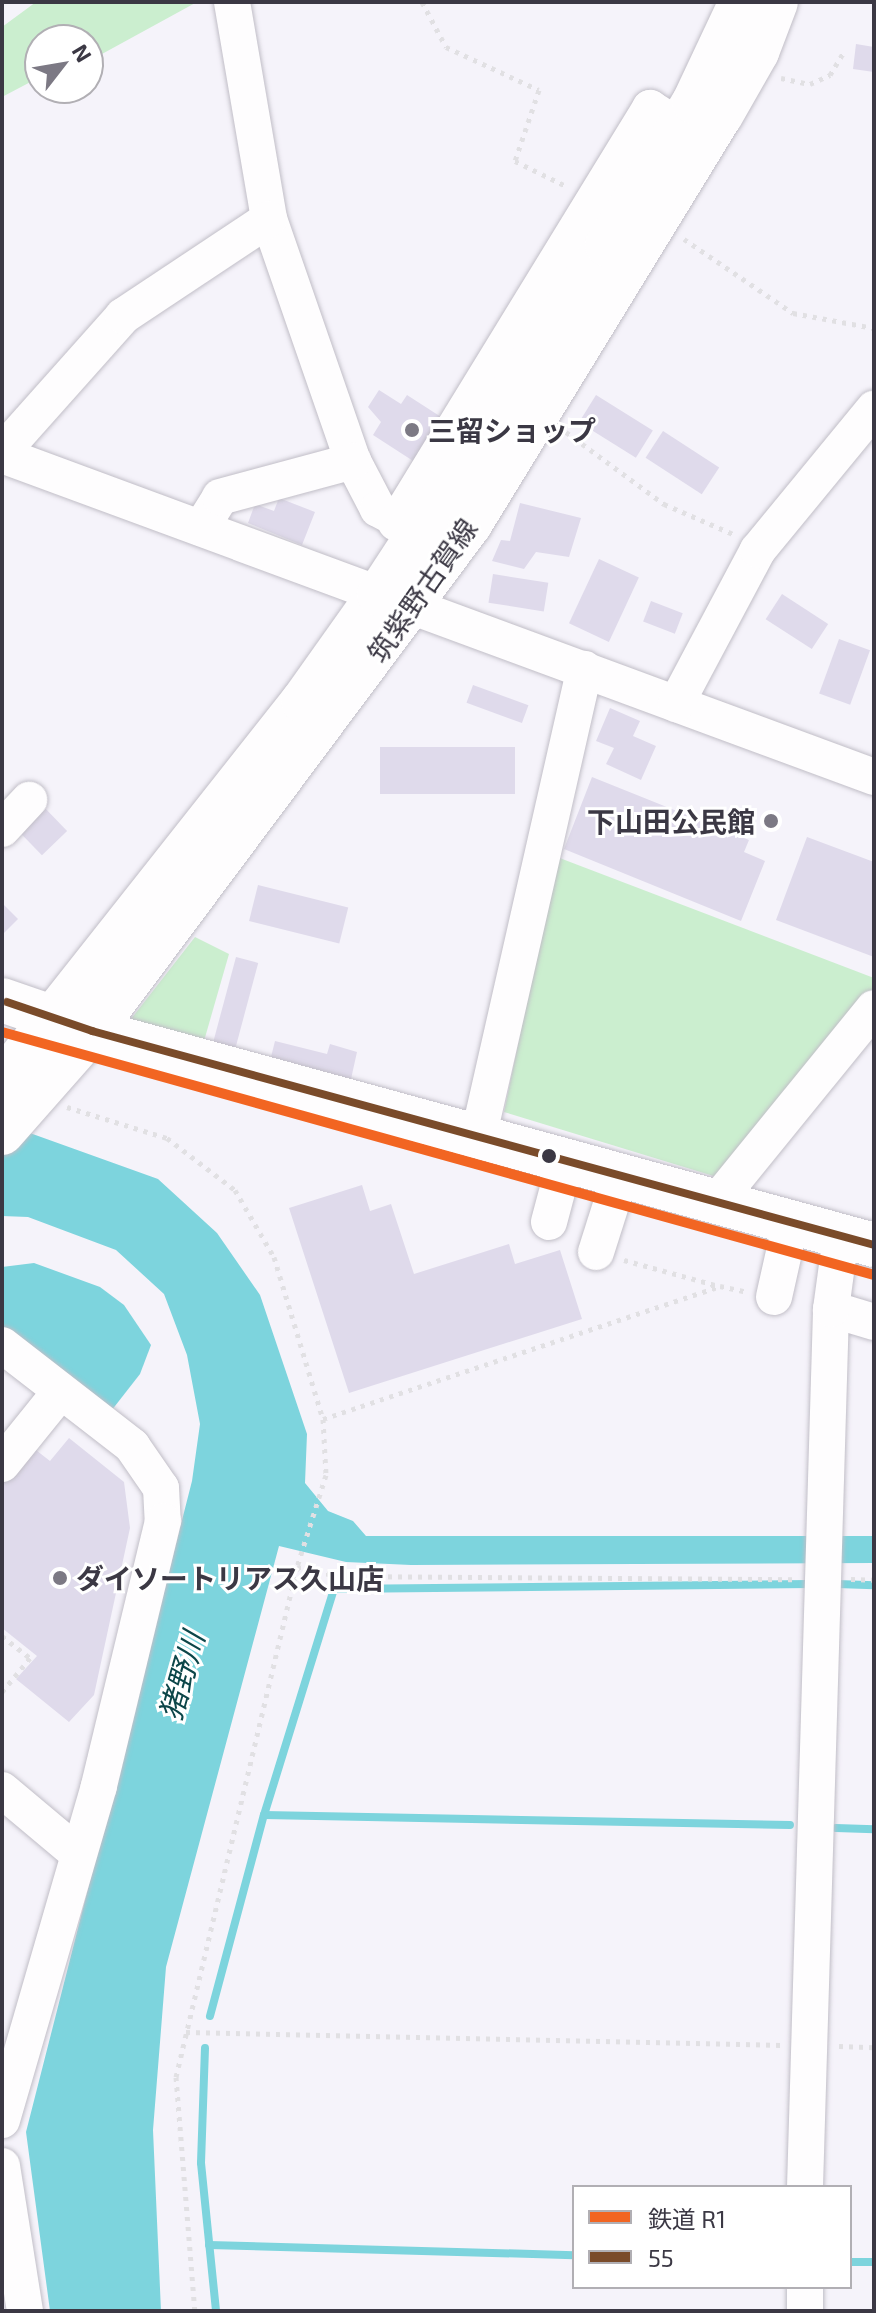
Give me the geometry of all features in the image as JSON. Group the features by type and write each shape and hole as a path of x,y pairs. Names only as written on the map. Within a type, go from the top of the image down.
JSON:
{"main road":[{"name":"筑紫野古賀線","path":"396,599 407,526 679,126 741,2"},
{"name":"筑紫野古賀線","path":"2,1133 15,1084 73,1024 396,599 633,262 757,52 776,2"},
{"path":"2,1000 73,1024 857,1240"}],"street":[{"path":"232,2 269,219 353,461 378,509 407,526 650,108 679,126"},
{"path":"269,219 123,316 2,453 874,777"},
{"path":"676,704 758,550 871,418"},
{"path":"201,528 220,497 353,461"},
{"path":"479,1134 585,669"},
{"path":"2,829 29,800"},
{"path":"718,1200 874,1008"},
{"path":"549,1222 566,1158"},
{"path":"596,1252 621,1173"},
{"path":"774,1297 791,1221"},
{"path":"805,2185 805,2045 828,1557 831,1309 857,1240"},
{"path":"831,1309 874,1322"},
{"path":"2,1345 149,1467 161,1488 163,1521 77,1853 2,2120"},
{"path":"2,1464 60,1392"},
{"path":"2,1790 77,1853"},
{"path":"2,2166 25,2311"},
{"path":"805,2289 805,2311"}],"path":[{"path":"422,2 446,47 539,90 515,161 596,201"},
{"path":"773,75 810,84 830,75 845,50"},
{"path":"680,236 793,313 874,328"},
{"path":"560,428 664,504 721,526 758,550"},
{"path":"15,1084 167,1138 235,1190 274,1257 323,1419 322,1490 297,1567 176,2077 178,2161 195,2311"},
{"path":"596,1252 720,1286 774,1297"},
{"path":"323,1419 720,1286"},
{"path":"297,1567 338,1576 828,1557 874,1580"},
{"path":"2,1636 30,1658 2,1692"},
{"path":"186,2032 805,2045"}],"green space":[{"path":"36,2 197,2 104,53 104,24 24,24 24,85 2,97 2,27"},
{"path":"557,857 874,978 874,987 720,1178 504,1112"},
{"path":"195,937 229,954 204,1041 157,1034 131,1019"}],"water":[{"name":"猪野川","path":"2,1123 158,1179 217,1233 260,1295 307,1434 305,1483 328,1511 353,1521 366,1536 874,1536 874,1563 411,1565 346,1562 279,1546 166,1967 153,2130 161,2311 50,2311 26,2132 192,1481 200,1424 187,1355 164,1294 116,1250 28,1217 2,1216"},
{"path":"34,1263 100,1287 124,1305 151,1345 140,1374 108,1415 2,1327 2,1267"}],"building":[{"path":"856,44 874,47 874,72 853,69"},
{"path":"379,390 401,404 407,395 452,424 424,468 373,435 381,422 368,407"},
{"path":"596,395 653,431 636,458 579,422"},
{"path":"663,431 719,467 702,494 646,458"},
{"path":"279,498 315,512 302,545 248,523 255,504 274,511"},
{"path":"520,503 581,518 569,557 536,552 524,569 492,561 501,540 510,541"},
{"path":"599,559 639,578 609,642 569,623"},
{"path":"493,574 548,583 544,611 488,603"},
{"path":"782,594 828,624 812,649 766,619"},
{"path":"651,601 683,613 675,634 643,622"},
{"path":"839,639 870,650 850,705 819,694"},
{"path":"473,685 528,705 522,723 467,703"},
{"path":"610,708 640,721 633,736 656,746 641,780 606,764 614,748 596,741"},
{"path":"380,747 515,747 515,794 380,794"},
{"path":"592,777 749,840 744,852 765,861 741,921 564,849"},
{"path":"40,803 67,831 42,855 15,827"},
{"path":"807,837 874,862 874,957 776,920"},
{"path":"258,885 348,907 339,943 249,921"},
{"path":"2,903 18,919 2,935"},
{"path":"236,957 258,963 235,1050 213,1044"},
{"path":"275,1041 327,1054 330,1044 357,1052 351,1079 271,1057"},
{"path":"362,1185 370,1211 391,1204 414,1274 509,1244 515,1264 560,1250 582,1319 349,1393 289,1208"},
{"name":"ダイソートリアス久山店","path":"69,1438 124,1482 130,1528 94,1695 69,1722 16,1679 37,1656 2,1628 2,1484 32,1447 50,1461"}],"waterway":[{"path":"790,1825 264,1815 334,1589 810,1584"},
{"path":"837,1584 874,1585"},
{"path":"210,2016 264,1815"},
{"path":"836,1828 874,1829"},
{"path":"205,2048 201,2163 216,2311"},
{"path":"209,2245 572,2255"},
{"path":"852,2262 874,2262"}],"rail line":[{"name":"R1","path":"2,1032 874,1275"}],"transit line":[{"name":"55","path":"7,1002 92,1031 874,1245"}],"place":[{"name":"三留ショップ","path":"412,430"},
{"name":"下山田公民館","path":"771,821"},
{"name":"ダイソートリアス久山店","path":"60,1578"}]}
